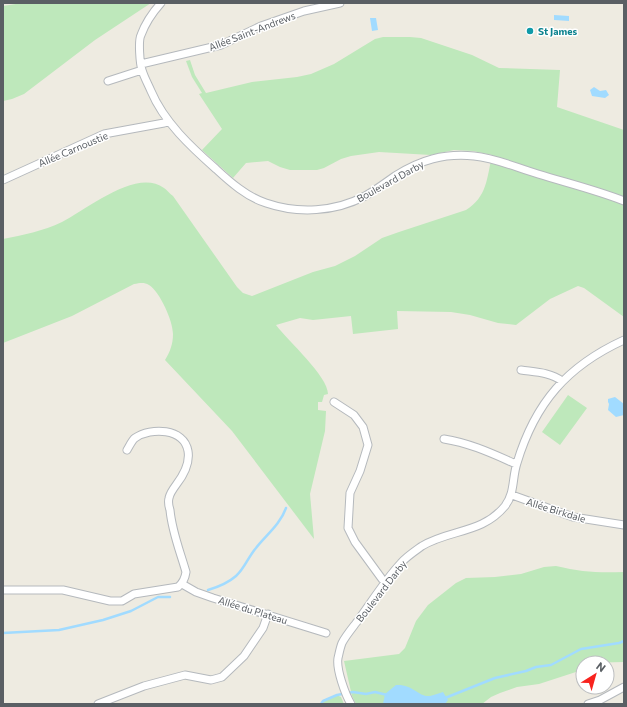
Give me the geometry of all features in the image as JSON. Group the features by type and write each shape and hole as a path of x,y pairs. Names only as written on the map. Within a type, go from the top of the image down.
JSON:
{"street":[{"name":"Boulevard Darby","path":"161,3 154,12 140,37 141,67 154,98 168,121 189,144 229,180 249,195 265,203 298,210 317,210 348,203 366,196 412,167 430,159 447,155 474,156 498,161 624,201"},
{"name":"Allée Saint-Andrews","path":"108,81 141,67 221,45 261,26 304,11 340,3"},
{"name":"Allée Carnoustie","path":"3,180 104,134 168,121"},
{"path":"512,495 516,464 538,413 550,394 562,380 588,359 610,346 624,340"},
{"path":"521,370 540,372 562,380"},
{"path":"334,402 354,415 363,427 368,444 360,471 350,493 348,528 355,542 382,579 386,582"},
{"path":"3,590 63,590 110,601 122,601 134,594 178,587 182,584 186,572 173,532 169,497 184,473 188,462 186,446 183,440 175,434 167,431 157,431 134,438 127,450"},
{"path":"444,440 461,442 516,464"},
{"name":"Boulevard Darby","path":"351,704 341,682 338,659 342,643 401,562 422,546 489,521 512,495"},
{"name":"Allée Birkdale","path":"512,495 573,517 624,525"},
{"name":"Allée du Plateau","path":"182,584 196,592 213,598 326,633"},
{"path":"98,704 144,686 186,675 211,680 222,677 244,656 263,628 268,614"},
{"path":"588,704 600,700 624,687"}],"green space":[{"path":"22,3 151,3 95,40 24,94 3,101 3,6"},
{"path":"383,37 421,38 472,55 499,68 560,70 557,107 624,130 624,317 584,288 578,286 550,299 516,325 498,323 470,315 451,312 397,311 398,329 353,334 351,316 313,320 300,318 276,325 315,368 322,378 328,394 324,395 322,402 318,402 318,410 326,411 325,431 310,494 314,539 232,431 165,360 172,345 173,334 171,322 161,300 149,285 144,283 134,284 72,316 3,343 3,239 48,228 73,216 98,200 126,187 140,183 153,183 164,188 173,196 237,287 243,293 252,296 313,272 335,266 355,256 382,238 466,210 473,205 482,193 487,179 492,155 473,151 454,150 431,155 379,152 351,156 317,170 290,170 268,161 246,163 233,178 202,150 222,129 199,94 202,93 192,77 186,61 190,60 195,75 206,93 252,82 311,74 334,64 375,39"},
{"path":"568,395 587,408 560,445 542,432"},
{"path":"556,566 590,572 624,572 624,662 615,662 615,655 575,655 575,672 539,684 517,687 491,697 482,704 356,704 352,696 344,661 399,654 405,648 416,621 428,605 456,583 466,578 521,574 544,567"},
{"path":"337,695 341,697 344,704 321,704 323,701"}],"water":[{"path":"554,15 569,16 569,21 554,20"},
{"path":"370,18 376,18 378,30 372,31"},
{"path":"594,87 600,91 606,90 609,95 605,98 592,96 590,90"},
{"path":"615,397 624,404 624,415 616,417 608,410 608,399"},
{"path":"396,685 407,686 426,696 443,692 448,700 445,704 383,704 385,694"}],"waterway":[{"path":"208,590 226,583 239,573 253,551 277,525 286,508"},
{"path":"3,633 59,630 103,620 131,611 158,597 170,597"},
{"path":"445,698 495,678 526,671 536,667 551,665 581,649 624,641"},
{"path":"321,704 323,701 337,695 353,692 366,694 375,692 387,695"}],"place":[{"name":"St James","path":"530,31"}]}
